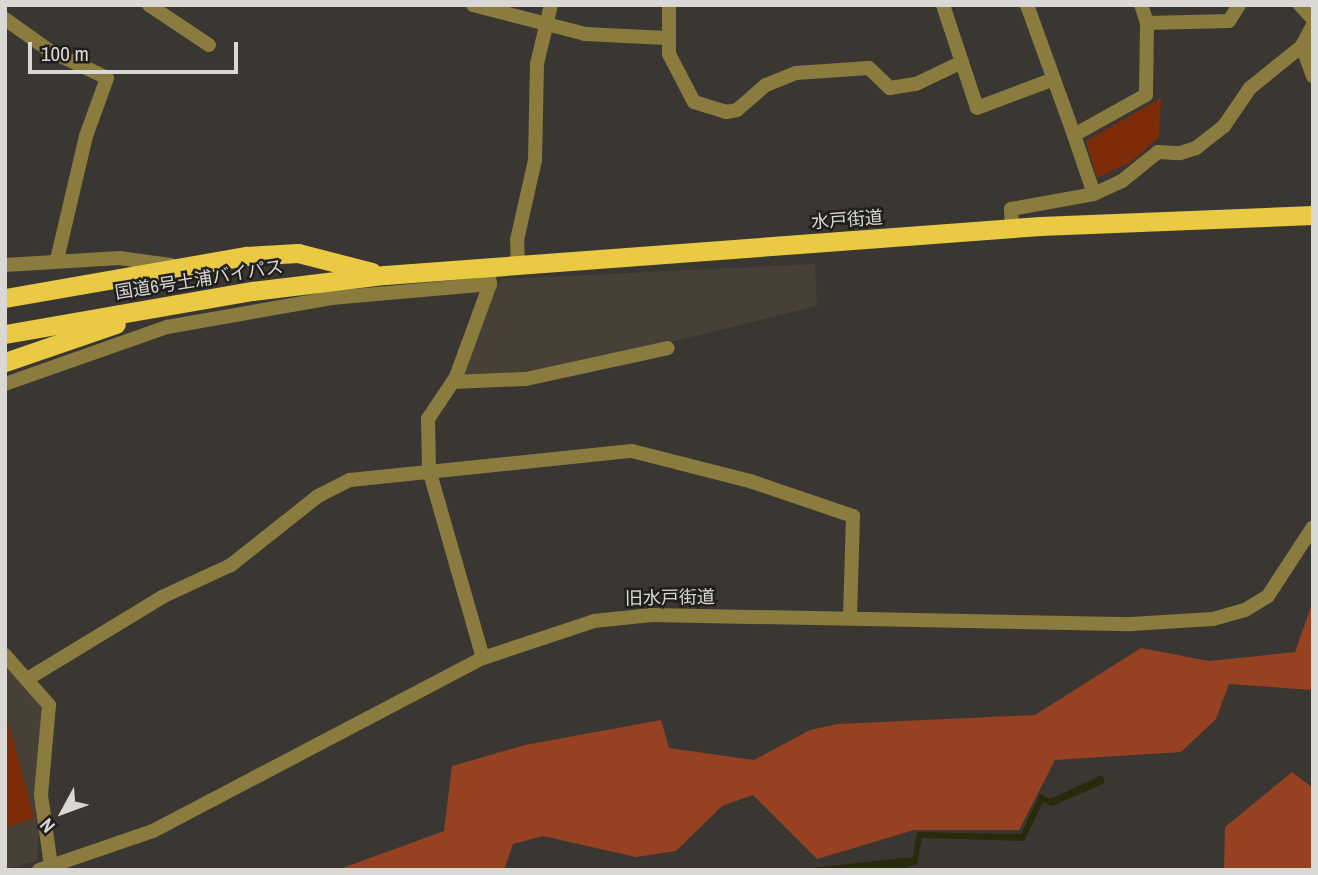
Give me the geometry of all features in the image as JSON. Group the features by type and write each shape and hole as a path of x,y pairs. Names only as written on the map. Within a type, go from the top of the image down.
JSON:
{"highway":[{"name":"水戸街道","path":"385,275 489,276 518,265 1012,228 1313,215"},
{"path":"5,298 179,266 298,253 385,275"},
{"name":"国道6号土浦バイパス","path":"10,334 166,306 385,275"},
{"path":"6,377 166,306"}],"street":[{"path":"149,5 209,45"},
{"path":"473,5 585,34 667,38"},
{"path":"518,265 517,240 535,160 537,64 551,5"},
{"path":"669,5 669,54 694,102 726,112 737,110 766,85 796,73 869,68 890,88 916,85 962,62"},
{"path":"943,5 977,108 1054,79"},
{"path":"1027,5 1094,194"},
{"path":"1074,135 1146,95 1147,23 1142,5"},
{"path":"1147,23 1229,21 1239,5"},
{"path":"1300,5 1313,19"},
{"path":"5,19 50,51 107,78 76,172 57,260"},
{"path":"1313,25 1308,45 1313,76"},
{"path":"1012,228 1010,209 1094,194 1122,181 1158,152 1180,153 1196,148 1224,126 1250,88 1308,45"},
{"path":"5,265 119,258 179,266"},
{"path":"6,377 167,327 331,298 489,276 453,382 428,419 429,470 484,658"},
{"path":"453,382 527,379 668,348"},
{"path":"29,678 162,597 231,565 318,496 350,480 632,451 750,481 853,516 850,617"},
{"name":"旧水戸街道","path":"45,868 153,831 484,658 594,621 652,615 1131,624 1213,619 1245,610 1268,596 1313,527"},
{"path":"5,655 29,678 49,705 41,795 45,868"}],"shaded area":[{"path":"1161,98 1159,137 1131,162 1097,178 1086,141"},
{"path":"815,264 817,306 524,378 458,376 501,279"},
{"path":"1313,601 1313,690 1229,684 1216,719 1181,752 1055,760 1019,830 914,830 817,859 753,795 722,806 676,851 636,857 543,836 513,844 504,870 337,870 444,831 452,766 525,745 661,720 669,748 754,760 810,730 838,724 1035,715 1141,648 1209,661 1295,652"},
{"path":"5,665 41,707 44,733 37,861 5,869"},
{"path":"5,710 34,818 5,828"},
{"path":"1292,772 1313,788 1313,870 1224,870 1225,827"},
{"path":"1102,775 1105,783 1052,806 1043,802 1024,841 922,838 917,864 905,868 792,870 913,857 917,832 1021,834 1040,794 1050,799"}]}
